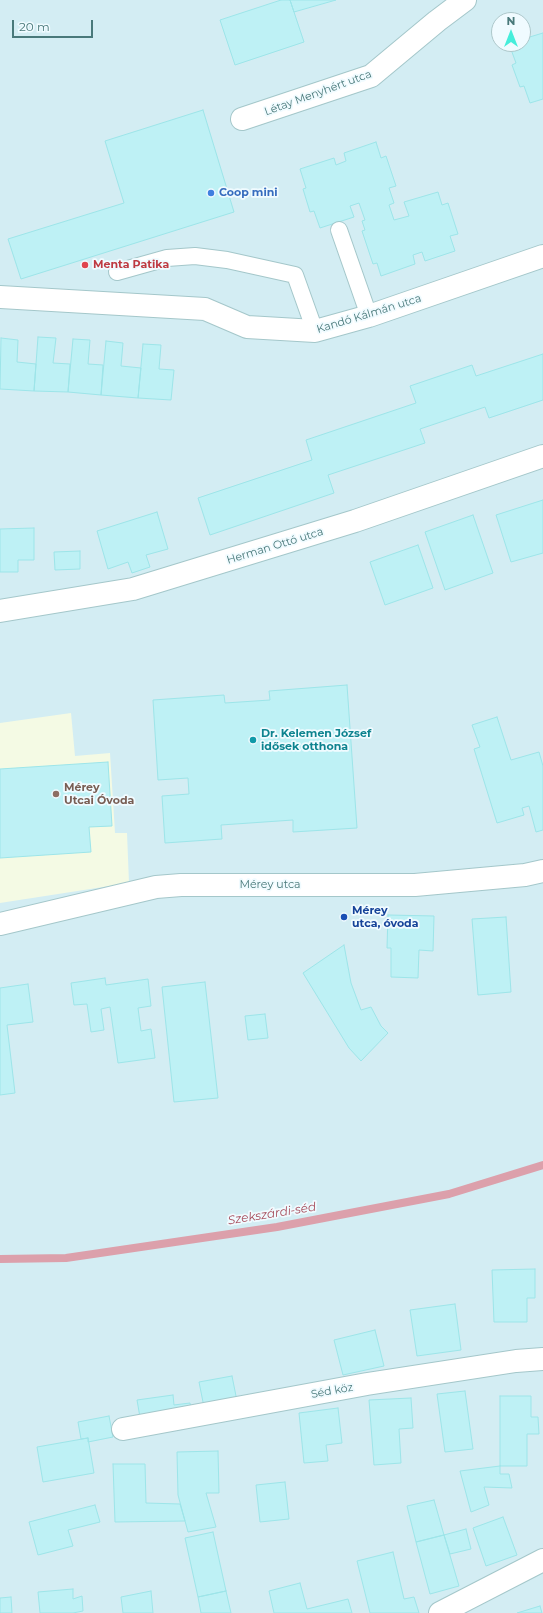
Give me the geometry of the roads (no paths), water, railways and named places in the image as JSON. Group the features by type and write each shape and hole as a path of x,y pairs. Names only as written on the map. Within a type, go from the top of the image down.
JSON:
{"street":[{"name":"Létay Menyhért utca","path":"242,119 371,76 437,21 465,0"},
{"name":"Kandó Kálmán utca","path":"0,297 205,309 247,328 315,331 369,316 543,256"},
{"name":"Herman Ottó utca","path":"0,611 133,589 355,521 543,456"},
{"name":"Mérey utca","path":"0,924 156,887 181,884 415,885 537,874"},
{"name":"Séd köz","path":"123,1429 367,1384 516,1361 543,1359"},
{"path":"440,1613 543,1560"}],"lane":[{"path":"339,230 369,316"},
{"path":"117,272 167,258 195,256 227,260 295,275 315,331"}],"waterway":[{"name":"Szekszárdi-séd","path":"0,1259 66,1258 277,1227 449,1194 543,1165"}],"place":[{"name":"Coop mini","path":"211,193"},
{"name":"Menta Patika","path":"85,265"},
{"name":"Dr. Kelemen József idősek otthona","path":"253,740"},
{"name":"Mérey Utcai Óvoda","path":"56,794"},
{"name":"Mérey utca, óvoda","path":"344,917"}]}
